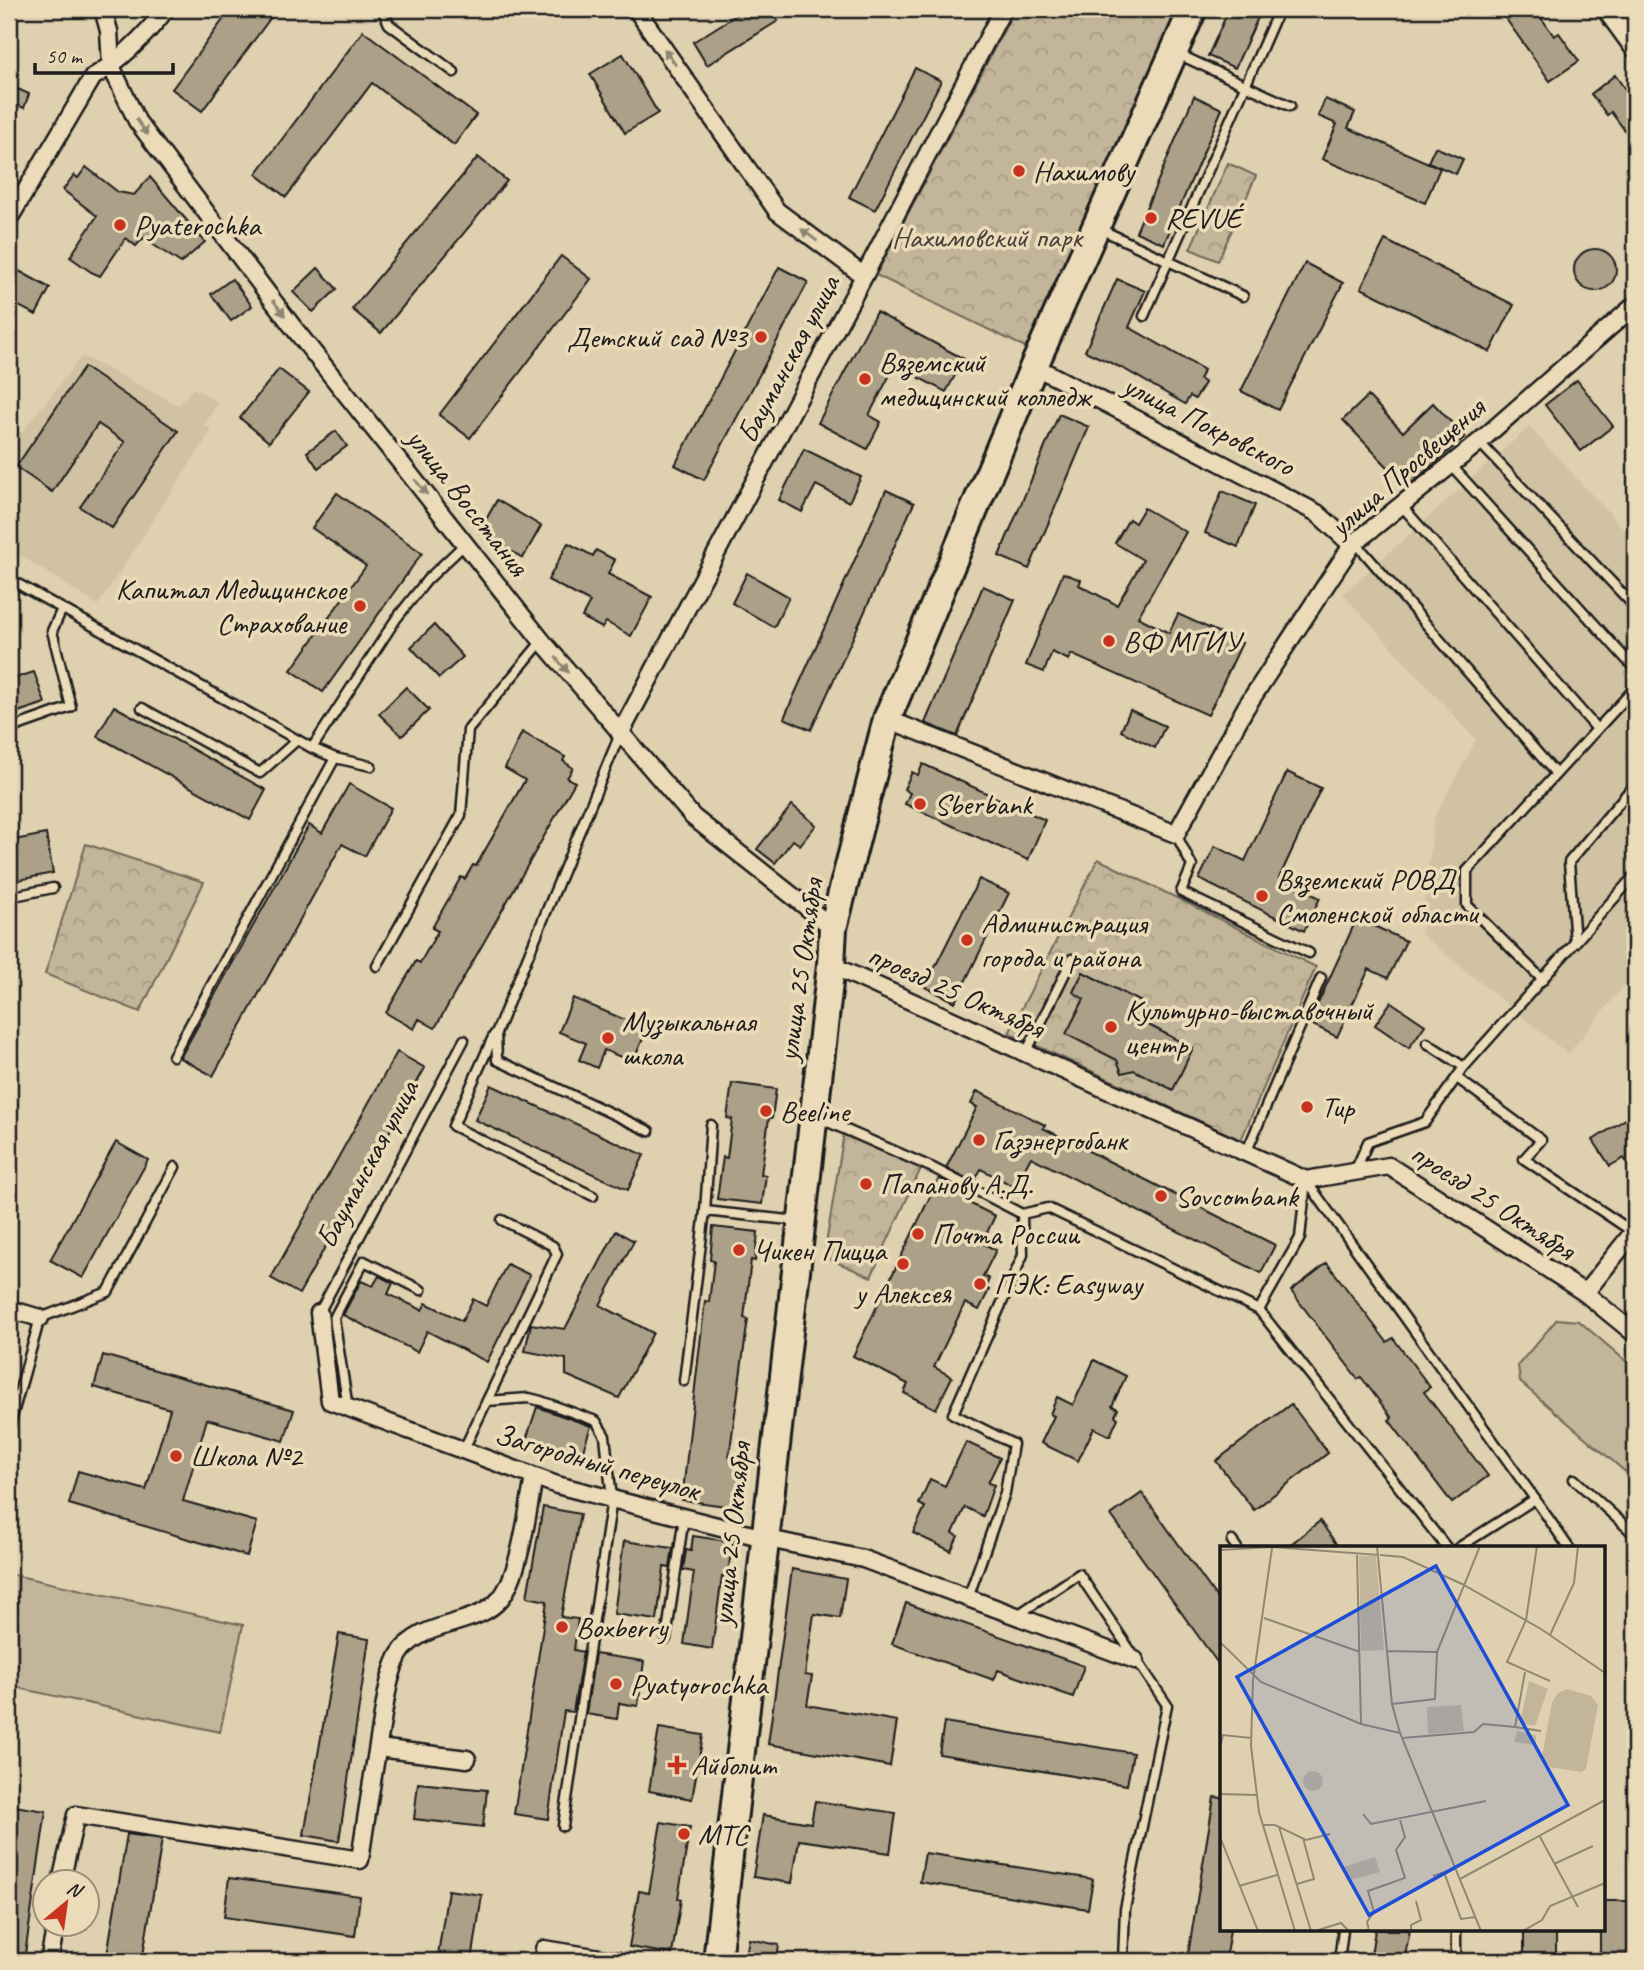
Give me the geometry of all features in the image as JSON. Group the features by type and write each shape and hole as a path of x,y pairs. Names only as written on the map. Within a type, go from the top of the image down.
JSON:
{"main road":[{"name":"улица 25 Октября","path":"717,1961 831,965 833,928 887,719 1034,366 1193,9"}],"street":[{"path":"103,9 109,31 111,66"},
{"path":"9,219 93,77 111,66 146,36 166,9"},
{"path":"636,9 777,211 864,276"},
{"name":"Бауманская улица","path":"620,734 1003,9"},
{"path":"1608,9 1635,46"},
{"name":"улица Восстания","path":"111,66 137,121 293,327 620,734 693,817 833,928"},
{"name":"улица Просвещения","path":"1176,834 1246,708 1353,544 1479,442 1635,305"},
{"name":"улица Покровского","path":"1034,366 1317,513 1353,544"},
{"path":"887,719 1176,834"},
{"name":"проезд 25 Октября","path":"831,965 1306,1180 1390,1166 1585,1293 1634,1231"},
{"path":"1585,1293 1635,1334"},
{"path":"9,1309 40,1318"},
{"name":"Загородный переулок","path":"319,1313 330,1402 557,1485 764,1538 863,1559 1135,1660"},
{"path":"64,1868 76,1815 360,1860 385,1703 400,1654 418,1637 435,1628 479,1614 499,1601 509,1586 534,1477"},
{"path":"378,1748 467,1759"},
{"path":"49,1961 53,1938"},
{"path":"544,1949 619,1961"}],"lane":[{"path":"382,9 388,24 454,72"},
{"path":"1144,316 1279,9"},
{"path":"1174,52 1290,106"},
{"path":"1096,228 1243,296"},
{"path":"1479,442 1635,607"},
{"path":"1451,465 1635,669"},
{"path":"1401,505 1597,729"},
{"path":"312,748 396,620 427,580 466,543"},
{"path":"1353,544 1556,774"},
{"path":"9,579 312,748 335,758 371,766"},
{"path":"9,729 71,707 52,631 62,609"},
{"path":"377,966 461,815 468,730 542,640"},
{"path":"1543,980 1467,905 1467,871 1635,688"},
{"path":"142,708 260,773 297,740"},
{"path":"593,1196 453,1126 496,1033 620,734"},
{"path":"173,1056 335,758"},
{"path":"1575,943 1569,862 1635,784"},
{"path":"1176,834 1192,866 1181,892 1309,953"},
{"path":"1354,1171 1368,1143 1425,1122 1464,1067 1635,875"},
{"path":"9,897 53,888"},
{"path":"1026,1053 1072,959"},
{"path":"1246,1153 1321,978"},
{"path":"496,1033 497,1060 649,1131"},
{"name":"Бауманская улица","path":"319,1313 464,1040"},
{"path":"1427,1044 1464,1067"},
{"path":"1457,1078 1541,1140 1524,1159 1634,1231"},
{"path":"813,1115 933,1168 1022,1214 1048,1208 1259,1310 1445,1546"},
{"path":"684,1381 705,1211 711,1125"},
{"path":"9,1428 40,1318 108,1292 175,1167"},
{"path":"1259,1310 1300,1238 1306,1180"},
{"path":"1306,1180 1568,1546"},
{"path":"705,1211 801,1221"},
{"path":"968,1598 1005,1493 1013,1444 953,1414 1023,1255 1022,1214"},
{"path":"463,1451 558,1254 553,1246 502,1220"},
{"path":"348,1408 334,1318 364,1261 421,1290"},
{"path":"487,1401 529,1398 596,1421 605,1436 612,1499 563,1826"},
{"path":"1574,1479 1633,1533 1635,1529"},
{"path":"1461,1546 1535,1499"},
{"path":"666,1639 684,1517"},
{"path":"1016,1616 1079,1574 1167,1704 1125,1909 1123,1961"},
{"path":"1339,1961 1343,1932"},
{"path":"1456,1961 1457,1932"}],"shaded area":[{"path":"82,356 178,405 194,388 218,403 204,425 212,430 98,605 9,548 9,434 22,432"},
{"path":"1529,427 1635,541 1635,972 1568,1054 1421,934 1434,818 1476,740 1343,594"}],"green space":[{"name":"Нахимовский парк","path":"1015,9 1179,9 1027,348 876,275"},
{"path":"1228,163 1256,176 1218,261 1190,249"},
{"path":"86,844 204,882 140,1012 45,974"},
{"path":"1098,859 1316,967 1241,1140 1009,1033"},
{"path":"845,1126 923,1164 871,1277 824,1257"},
{"path":"1557,1319 1579,1321 1635,1369 1635,1480 1520,1382 1518,1365"},
{"path":"9,1574 243,1625 220,1732 9,1686"}],"building":[{"path":"231,9 277,9 202,111 172,89"},
{"path":"735,9 771,9 778,21 707,65 693,42 738,14"},
{"path":"1229,9 1262,9 1235,68 1208,56"},
{"path":"1499,9 1535,9 1554,36 1559,33 1579,61 1550,81"},
{"path":"363,31 476,115 454,145 372,83 286,197 256,174"},
{"path":"623,54 658,113 625,133 590,74"},
{"path":"915,68 941,81 875,210 849,197"},
{"path":"1615,75 1635,103 1635,144 1611,112 1607,115 1591,94"},
{"path":"13,87 29,94 24,108 9,102"},
{"path":"1194,96 1222,109 1164,244 1136,232"},
{"path":"1325,99 1355,112 1348,128 1440,168 1425,203 1322,159 1337,124 1318,116"},
{"path":"1435,147 1463,159 1456,174 1428,162"},
{"path":"478,157 507,181 381,333 352,309"},
{"path":"86,167 118,192 134,195 150,177 205,242 181,263 143,238 136,246 126,238 100,276 91,272 70,257 97,216 63,190 74,175 78,178"},
{"path":"1385,240 1514,305 1490,352 1361,288"},
{"path":"1595,249 1610,255 1616,270 1610,285 1595,291 1580,285 1574,270 1580,255"},
{"path":"561,256 591,279 470,438 439,415"},
{"path":"1305,263 1343,283 1278,410 1241,391"},
{"name":"Детский сад №3","path":"779,267 808,282 704,480 675,465"},
{"path":"318,268 337,289 313,312 293,292"},
{"path":"19,271 50,288 36,315 9,301 9,292"},
{"path":"232,279 252,306 231,321 211,294"},
{"path":"1117,279 1145,291 1129,327 1204,370 1199,379 1205,383 1195,399 1190,396 1185,404 1124,369 1085,351"},
{"name":"Вяземский медицинский колледж","path":"876,312 964,359 946,392 895,365 869,415 881,422 867,449 818,423"},
{"path":"84,367 178,431 112,528 80,507 125,442 98,424 52,492 16,467"},
{"path":"279,369 309,392 269,442 240,418"},
{"path":"1577,380 1613,426 1581,451 1545,405"},
{"path":"1368,396 1403,432 1433,403 1465,437 1407,487 1343,420"},
{"path":"1059,414 1089,427 1029,569 999,556"},
{"path":"336,431 347,446 318,468 307,452"},
{"path":"804,449 861,477 849,502 816,485 802,512 779,500"},
{"path":"886,490 914,503 811,730 784,718"},
{"path":"1222,491 1255,505 1238,547 1205,533"},
{"path":"337,493 422,553 323,692 291,670 366,566 312,528"},
{"path":"497,500 541,526 523,558 479,532"},
{"path":"1144,508 1186,532 1138,617 1169,633 1178,614 1242,643 1208,715 1071,654 1069,660 1052,652 1044,672 1026,665 1063,573 1081,580 1079,585 1117,605 1143,560 1115,543 1129,519 1135,523"},
{"path":"568,543 593,556 596,550 615,560 608,574 652,597 631,636 606,622 602,628 582,617 590,602 548,580"},
{"path":"747,573 789,597 774,627 732,603"},
{"path":"983,586 1015,600 957,736 925,723"},
{"path":"434,625 463,657 439,678 411,647"},
{"path":"34,672 45,703 9,715 9,680"},
{"path":"406,687 429,710 402,736 379,714"},
{"path":"114,706 266,790 250,820 97,736"},
{"path":"1130,710 1165,726 1155,748 1121,731"},
{"path":"522,732 565,757 563,761 573,768 567,778 575,782 435,1028 419,1019 414,1029 386,1013 416,961 420,963 438,931 432,928 461,877 465,879 473,865 476,866 525,780 505,768"},
{"path":"923,764 1045,820 1028,860 905,804 910,793 904,789 912,772 918,775"},
{"path":"1287,772 1321,788 1279,878 1320,898 1304,931 1199,879 1215,846 1245,861"},
{"path":"349,784 391,808 365,856 342,844 213,1076 180,1058 309,825 322,833"},
{"path":"792,805 816,825 800,845 793,840 775,863 757,849"},
{"path":"46,834 53,873 9,882 9,841"},
{"name":"Администрация города и района","path":"979,879 1009,893 955,1002 925,987"},
{"path":"1357,918 1406,941 1388,978 1369,969 1337,1037 1309,1023"},
{"name":"Культурно-выставочный центр","path":"1083,972 1147,1005 1139,1020 1193,1048 1173,1090 1134,1070 1122,1073 1117,1060 1066,1034 1084,999 1073,992"},
{"name":"Музыкальная школа","path":"573,998 647,1029 633,1062 604,1050 597,1068 579,1060 586,1043 559,1032"},
{"path":"1391,1002 1425,1025 1409,1048 1375,1025"},
{"path":"397,1052 425,1068 299,1294 271,1278"},
{"path":"732,1083 776,1089 761,1174 766,1175 762,1204 717,1199 723,1157 727,1158 732,1119 727,1118"},
{"path":"491,1085 644,1155 628,1190 475,1120"},
{"path":"977,1091 1045,1125 1043,1128 1275,1245 1261,1273 1031,1157 1015,1187 981,1169 974,1182 946,1168 977,1107 971,1104"},
{"path":"1635,1113 1635,1176 1624,1158 1610,1166 1593,1140"},
{"path":"116,1142 148,1160 83,1278 50,1260"},
{"path":"939,1178 969,1194 965,1201 995,1216 982,1243 996,1250 983,1276 989,1279 985,1288 989,1290 979,1310 965,1303 934,1367 952,1377 936,1409 904,1393 908,1384 853,1356"},
{"path":"713,1227 758,1232 755,1261 751,1260 744,1318 748,1319 729,1457 746,1459 740,1508 682,1500 705,1301 709,1302 714,1261 710,1260"},
{"path":"616,1231 634,1241 600,1305 653,1333 619,1398 566,1375 566,1359 525,1351 531,1324 565,1329"},
{"path":"1327,1263 1387,1342 1393,1338 1430,1387 1424,1392 1488,1476 1452,1503 1389,1420 1392,1418 1361,1377 1358,1379 1291,1291"},
{"path":"507,1264 530,1275 487,1362 427,1331 417,1352 343,1315 361,1281 373,1286 379,1276 393,1283 388,1294 422,1310 426,1303 462,1321 473,1299 486,1306"},
{"name":"Школа №2","path":"103,1355 294,1410 284,1441 207,1419 183,1501 257,1522 247,1556 69,1504 78,1471 146,1490 170,1409 94,1387"},
{"path":"1094,1360 1126,1376 1112,1406 1118,1409 1115,1416 1118,1418 1110,1436 1094,1428 1078,1461 1041,1443 1054,1416 1050,1414 1057,1397 1073,1405"},
{"path":"1291,1404 1328,1453 1254,1510 1216,1461"},
{"path":"537,1407 591,1426 580,1459 526,1440"},
{"path":"966,1442 1000,1458 988,1483 994,1485 983,1516 965,1507 953,1533 958,1536 951,1551 913,1533 925,1507 919,1504 930,1479 945,1486"},
{"path":"1142,1493 1220,1602 1220,1666 1111,1515"},
{"path":"543,1507 580,1514 561,1617 578,1619 574,1650 583,1652 573,1712 564,1711 548,1819 514,1814 547,1601 527,1597"},
{"path":"1320,1521 1338,1546 1289,1546"},
{"path":"693,1536 733,1542 727,1577 722,1576 712,1649 684,1644 694,1572 683,1570 686,1550 691,1551"},
{"path":"624,1541 673,1548 670,1568 664,1567 657,1620 614,1614"},
{"path":"792,1569 846,1579 840,1618 814,1614 805,1675 812,1676 807,1705 897,1721 890,1766 768,1744"},
{"path":"906,1603 1084,1666 1073,1697 998,1670 994,1680 892,1644"},
{"path":"339,1634 369,1639 339,1841 304,1835"},
{"path":"595,1654 644,1661 638,1706 619,1703 617,1719 586,1714"},
{"path":"944,1722 1133,1753 1127,1785 939,1754"},
{"path":"659,1728 703,1735 692,1799 649,1791"},
{"path":"418,1783 487,1790 483,1827 414,1819"},
{"path":"1214,1797 1220,1798 1220,1932 1230,1932 1225,1961 1187,1961"},
{"path":"815,1801 896,1813 890,1853 799,1840 792,1883 753,1877 763,1815 811,1823"},
{"path":"14,1806 46,1811 38,1868 32,1868 32,1906 24,1961 9,1961 9,1844"},
{"path":"661,1822 690,1827 672,1954 629,1947 639,1891 649,1893"},
{"path":"127,1834 162,1839 142,1961 106,1961"},
{"path":"925,1853 1093,1879 1088,1909 920,1882"},
{"path":"229,1878 360,1896 355,1936 224,1917"},
{"path":"448,1890 482,1895 472,1961 437,1961"},
{"path":"1606,1901 1635,1901 1633,1955 1600,1955 1600,1932 1606,1932"},
{"path":"1375,1932 1410,1932 1404,1961 1370,1961"},
{"path":"1524,1932 1556,1932 1556,1956 1524,1955"},
{"path":"749,1939 779,1945 777,1961 745,1961"}],"place":[{"name":"Нахимову","path":"1019,171"},
{"name":"REVUÉ","path":"1151,218"},
{"name":"Pyaterochka","path":"120,225"},
{"name":"Детский сад №3","path":"761,337"},
{"name":"Вяземский медицинский колледж","path":"865,379"},
{"name":"Капитал Медицинское Страхование","path":"360,606"},
{"name":"ВФ МГИУ","path":"1109,641"},
{"name":"Sberbank","path":"920,804"},
{"name":"Вяземский РОВД Смоленской области","path":"1262,896"},
{"name":"Администрация города и района","path":"967,940"},
{"name":"Культурно-выставочный центр","path":"1111,1027"},
{"name":"Музыкальная школа","path":"608,1038"},
{"name":"Тир","path":"1307,1107"},
{"name":"Beeline","path":"766,1111"},
{"name":"Газэнергобанк","path":"979,1140"},
{"name":"Папанову А.Д.","path":"866,1184"},
{"name":"Sovcombank","path":"1161,1196"},
{"name":"Почта России","path":"918,1234"},
{"name":"Чикен Пицца","path":"739,1250"},
{"name":"у Алексея","path":"903,1264"},
{"name":"ПЭК: Easyway","path":"980,1284"},
{"name":"Школа №2","path":"176,1456"},
{"name":"Boxberry","path":"562,1627"},
{"name":"Pyatyorochka","path":"616,1684"},
{"name":"Айболит","path":"677,1765"},
{"name":"МТС","path":"684,1834"}]}
